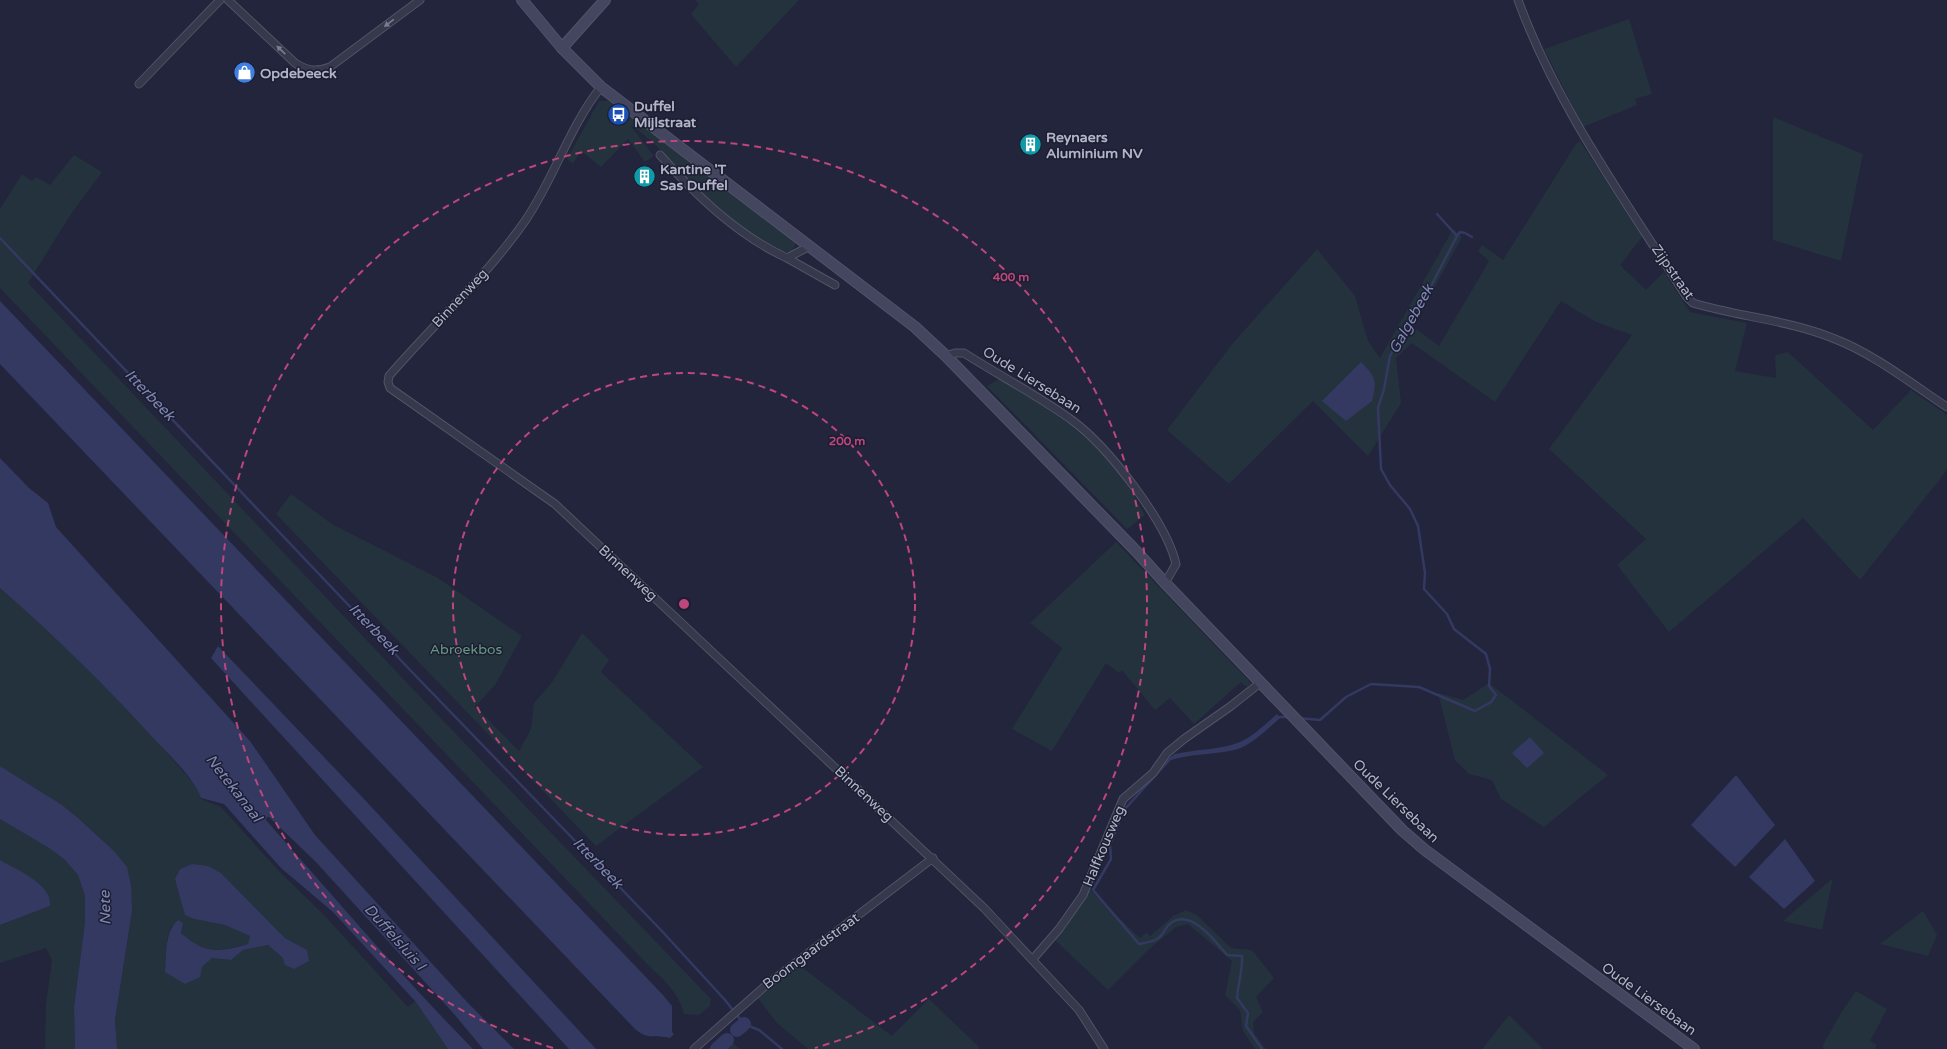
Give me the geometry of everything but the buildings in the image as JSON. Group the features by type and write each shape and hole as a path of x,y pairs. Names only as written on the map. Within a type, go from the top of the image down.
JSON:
{"main road":[{"name":"Oude Liersebaan","path":"522,0 562,48 602,87 640,118 810,246 914,327 946,356 1136,551 1402,830 1425,850 1694,1049"},
{"path":"562,48 605,0"}],"street":[{"path":"139,84 220,0"},
{"path":"228,0 295,63 303,69 310,71 330,67 420,0"},
{"name":"Zijpstraat","path":"1518,0 1531,36 1578,127 1686,296 1693,303 1780,321 1835,339 1862,352 1947,407"},
{"name":"Binnenweg","path":"602,87 591,100 550,179 525,220 494,262 389,376 388,382 390,388 555,504 933,858 984,908 1079,1010 1104,1049"},
{"path":"660,155 700,197 740,230 835,285"},
{"path":"787,258 810,246"},
{"name":"Oude Liersebaan","path":"946,356 955,353 964,354 1031,394 1074,421 1107,454 1133,484 1173,550 1176,564 1165,583"},
{"name":"Halfkousweg","path":"1033,959 1059,929 1083,895 1123,799 1153,773 1167,754 1184,738 1231,706 1260,682"},
{"name":"Boomgaardstraat","path":"694,1049 764,987 933,858"}],"green space":[{"path":"695,0 799,0 736,67 691,14 699,4"},
{"path":"1629,19 1652,94 1635,99 1637,105 1583,127 1544,49"},
{"path":"599,101 610,101 792,239 796,244 791,252 781,251 766,243 725,214 702,195 650,140 630,125 654,156 645,162 628,139 601,167 581,151 573,164 567,159"},
{"path":"1773,117 1863,154 1841,261 1773,240"},
{"path":"1580,141 1642,237 1620,265 1646,290 1664,272 1690,312 1747,323 1735,371 1776,378 1775,355 1788,352 1873,430 1911,390 1947,415 1947,470 1860,580 1803,518 1669,632 1617,565 1646,539 1549,449 1632,335 1596,322 1561,301 1495,402 1412,343 1396,358 1401,403 1368,456 1313,401 1229,484 1167,430 1233,343 1317,249 1355,296 1368,341 1380,358 1453,229 1462,237 1413,327 1439,346 1489,261 1478,251 1482,245 1503,260 1576,144"},
{"path":"74,155 102,172 71,214 28,283 429,706 711,999 710,1006 699,1015 684,1014 675,994 666,982 0,288 0,209 22,174 32,181 36,177 50,185"},
{"path":"999,379 1035,400 1070,424 1086,438 1115,468 1128,485 1145,515 1127,529 987,386"},
{"name":"Abroekbos","path":"291,494 332,524 438,578 522,636 495,685 475,707 519,751 531,729 534,703 553,681 582,633 609,660 601,672 703,767 596,846 276,514"},
{"path":"1116,542 1251,683 1247,687 1241,682 1194,724 1170,698 1155,710 1122,670 1119,673 1106,663 1052,751 1012,729 1062,648 1030,623"},
{"path":"0,588 101,682 171,757 193,783 201,799 221,807 279,871 326,917 408,1007 415,1001 448,1049 117,1049 115,1020 132,911 114,851 62,805 0,766","holes":["192,864 221,873 285,938 307,950 283,958 268,945 243,950 231,960 212,958 202,967 167,954 167,940 171,927 183,923 181,933 190,940 206,948 221,950 248,944 250,936 225,925 194,919 175,879 180,869"]},
{"path":"1489,683 1608,775 1544,827 1501,799 1492,780 1469,774 1455,760 1438,693 1463,700"},
{"path":"0,819 49,848 64,859 78,875 85,896 85,922 74,1007 75,1049 45,1049 46,1004 52,960 46,948 0,963 0,925 50,906 29,877 0,860"},
{"path":"1833,878 1822,930 1783,921"},
{"path":"1090,890 1140,938 1147,932 1150,936 1173,916 1186,910 1197,915 1231,948 1252,950 1274,978 1256,997 1263,1012 1253,1022 1254,1033 1266,1049 1255,1049 1243,1031 1240,1010 1225,995 1232,961 1188,924 1176,927 1147,951 1108,990 1055,940"},
{"path":"1923,911 1937,935 1928,956 1880,944"},
{"path":"799,965 892,1036 929,999 978,1046 979,1049 808,1049 777,1023 757,997"},
{"path":"1856,991 1887,1009 1870,1041 1877,1045 1875,1049 1825,1049 1822,1047 1841,1013"},
{"path":"1509,1015 1543,1049 1482,1049"},
{"path":"724,1035 740,1049 708,1049"}],"water":[{"path":"0,301 663,995 672,1006 672,1032 674,1034 670,1038 647,1036 634,1028 0,364"},
{"path":"1361,362 1370,372 1374,380 1375,384 1372,401 1346,421 1322,401"},
{"path":"0,458 29,488 48,503 56,527 250,741 315,835 467,1002 514,1049 483,1049 454,1014 316,862 269,817 267,817 266,820 368,936 473,1049 448,1049 415,1001 333,912 281,868 224,804 201,798 198,790 181,768 119,701 61,643 0,588"},
{"path":"218,646 365,800 596,1049 569,1049 211,658"},
{"path":"1277,714 1280,718 1254,740 1243,747 1171,760 1169,758 1175,754 1233,745 1245,740"},
{"path":"1530,737 1544,753 1527,768 1512,753"},
{"name":"Nete","path":"0,766 62,805 114,851 127,867 131,886 132,911 115,1020 117,1049 75,1049 74,1007 85,922 85,896 78,875 64,859 49,848 0,819"},
{"path":"1736,775 1775,825 1735,867 1691,825"},
{"path":"1785,839 1815,881 1784,909 1749,877"},
{"path":"0,860 32,878 39,884 46,891 50,906 0,925"},
{"path":"192,864 208,866 221,873 285,938 307,950 309,961 294,969 285,965 283,958 268,945 243,950 231,960 212,958 202,967 200,977 185,984 165,972 168,937 170,931 178,920 183,923 181,933 198,945 213,950 229,949 248,944 250,936 225,925 194,919 185,915 175,879 180,869"}],"waterway":[{"path":"1437,214 1457,236"},
{"name":"Galgebeek","path":"1298,718 1320,720 1346,697 1371,684 1419,687 1475,711 1491,702 1496,695 1489,686 1490,669 1486,654 1454,629 1447,614 1424,589 1425,573 1418,526 1410,509 1390,485 1381,469 1378,408 1384,389 1390,356 1412,313 1428,292 1457,236 1460,232 1472,237"},
{"name":"Itterbeek","path":"0,238 412,672 660,929 725,1000 744,1024 759,1030 782,1049"},
{"name":"Galgebeek","path":"1277,717 1289,717"},
{"name":"Galgebeek","path":"1171,758 1124,810 1110,845 1111,859 1093,890 1139,944 1157,939 1171,923 1179,920 1187,920 1202,928 1227,955 1242,956 1237,998 1248,1013 1246,1026 1262,1049"},
{"path":"737,1030 744,1024"},
{"path":"717,1049 727,1040"}],"place":[{"name":"Opdebeeck","path":"244,73"},
{"name":"Duffel Mijlstraat","path":"619,114"},
{"name":"Reynaers Aluminium NV","path":"1031,145"},
{"name":"Kantine 'T Sas Duffel","path":"645,177"}],"water label":[{"name":"Netekanaal","path":"234,788"},
{"name":"Duffelsluis I","path":"395,937"}]}
